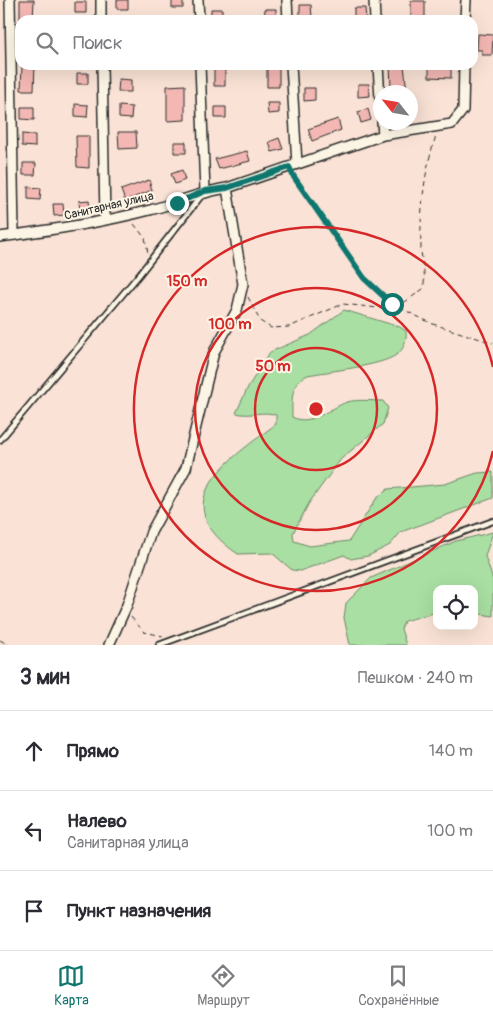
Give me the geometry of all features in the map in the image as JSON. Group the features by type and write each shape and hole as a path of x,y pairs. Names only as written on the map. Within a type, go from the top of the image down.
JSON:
{"street":[{"path":"10,0 14,235"},
{"path":"101,0 101,15"},
{"path":"198,0 199,15"},
{"path":"287,0 288,15"},
{"path":"374,0 375,15"},
{"path":"465,15 466,0"},
{"path":"102,70 105,218"},
{"path":"200,70 205,191"},
{"path":"291,70 293,165"},
{"path":"378,70 379,85"},
{"name":"Санитарная улица","path":"0,237 62,229 105,218 148,211 177,203 205,191 227,188 383,135 452,124 463,110 464,70"},
{"path":"383,130 383,135"},
{"path":"109,645 127,605 151,532 186,468 214,352 238,310 243,284 227,188"}],"lane":[{"path":"0,440 138,276 205,191"},
{"path":"159,645 493,521"}],"path":[{"path":"243,284 260,321 271,328 289,326 343,304 378,308 398,307 423,290 426,278 421,249 424,198 430,153 440,126"},
{"path":"293,165 294,177 364,278 392,304 433,324 493,343"},
{"path":"132,222 142,232 148,253"},
{"path":"127,605 132,621 144,632 158,637 167,635"},
{"path":"0,640 9,645"}],"green space":[{"path":"344,310 400,327 406,331 406,338 403,348 399,353 389,359 367,365 308,375 302,378 295,387 292,398 292,417 299,419 306,420 320,416 351,401 383,401 388,408 383,424 341,459 309,503 293,533 294,541 310,546 349,541 376,499 388,489 445,484 477,473 493,472 493,498 401,532 390,545 368,556 351,559 344,555 300,571 292,570 272,553 238,554 216,535 205,517 204,500 210,483 223,467 239,452 276,424 276,415 236,413 248,387 270,352 310,335"},
{"path":"493,532 485,556 493,580 493,616 478,614 478,585 433,585 433,613 404,621 401,629 406,645 350,645 344,618 346,603 371,578 456,541"}],"building":[{"path":"20,0 34,0 33,15 20,15"},
{"path":"117,0 128,0 128,9 117,9"},
{"path":"172,0 183,0 183,8 172,8"},
{"path":"411,1 425,1 425,15 411,15"},
{"path":"75,2 86,2 86,13 75,13"},
{"path":"300,5 311,5 312,15 300,15"},
{"path":"354,8 365,8 366,15 354,15"},
{"path":"211,9 222,9 222,15 211,15"},
{"path":"265,9 276,9 276,15 264,15"},
{"path":"478,34 493,35 492,55 482,55 482,50 478,50"},
{"path":"22,70 35,70 34,90 21,90"},
{"path":"214,70 225,70 225,86 214,86"},
{"path":"267,70 279,70 279,87 267,87"},
{"path":"390,70 405,70 406,85 391,85"},
{"path":"429,70 451,70 451,78 429,77"},
{"path":"77,73 88,73 88,84 77,84"},
{"path":"119,79 131,80 131,92 118,92"},
{"path":"358,84 369,84 370,96 358,97"},
{"path":"185,85 185,120 167,121 167,86"},
{"path":"304,88 315,88 315,100 304,101"},
{"path":"267,103 279,103 279,113 268,114"},
{"path":"75,104 88,105 87,117 75,116"},
{"path":"119,106 132,107 131,119 119,118"},
{"path":"21,107 34,107 34,120 21,119"},
{"path":"215,107 226,107 226,118 215,118"},
{"path":"368,109 371,120 361,123 358,112"},
{"path":"338,119 341,130 312,141 308,129"},
{"path":"118,132 136,132 137,148 119,149"},
{"path":"22,134 35,135 35,147 22,146"},
{"path":"76,136 89,136 89,168 77,167"},
{"path":"279,138 283,149 272,152 269,142"},
{"path":"174,142 186,142 186,153 174,153"},
{"path":"247,151 250,161 219,169 215,159"},
{"path":"23,163 36,163 35,175 23,175"},
{"path":"182,170 185,180 175,184 171,174"},
{"path":"149,180 152,190 125,201 121,190"},
{"path":"28,187 41,188 40,200 28,199"},
{"path":"89,200 90,211 80,212 79,201"},
{"path":"53,204 63,204 64,215 54,216"}],"route":[{"path":"177,203 205,191 227,188 289,167 364,278 392,304"}]}
